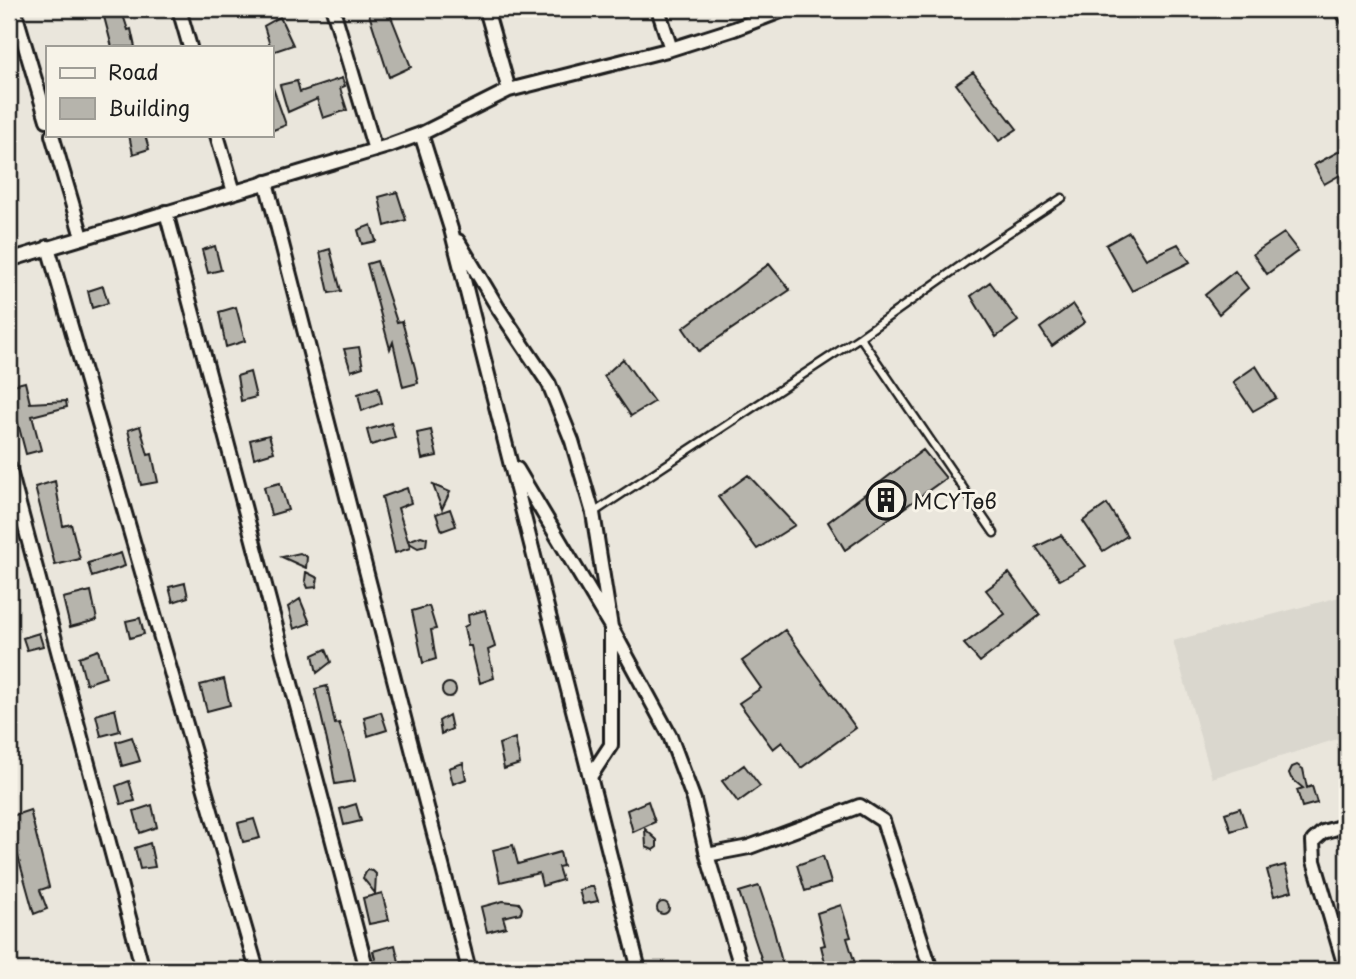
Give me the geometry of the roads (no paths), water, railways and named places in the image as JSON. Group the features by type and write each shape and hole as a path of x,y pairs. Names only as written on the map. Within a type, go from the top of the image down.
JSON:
{"street":[{"path":"14,9 46,117"},
{"path":"179,9 190,46"},
{"path":"333,9 374,150"},
{"path":"486,9 509,90"},
{"path":"658,9 671,49"},
{"path":"9,260 374,150 421,134 509,90 671,49 786,9"},
{"path":"1341,9 1347,18"},
{"path":"421,134 451,229 639,970"},
{"path":"52,136 82,237"},
{"path":"217,136 234,192"},
{"path":"266,183 469,970"},
{"path":"166,212 367,970"},
{"path":"451,229 498,308 549,384 572,441 593,513 611,627 611,745 590,777"},
{"path":"48,247 257,970"},
{"path":"510,457 611,627 670,736 694,800 707,855 742,970"},
{"path":"9,467 143,970"},
{"path":"707,855 749,847 860,806 883,821 931,970"},
{"path":"1346,970 1314,861 1313,841 1324,832 1347,825"}],"lane":[{"path":"593,513 860,337 984,249 1062,198"},
{"path":"860,337 995,533"}],"place":[{"name":"МСҮТөв","path":"886,500"}]}
